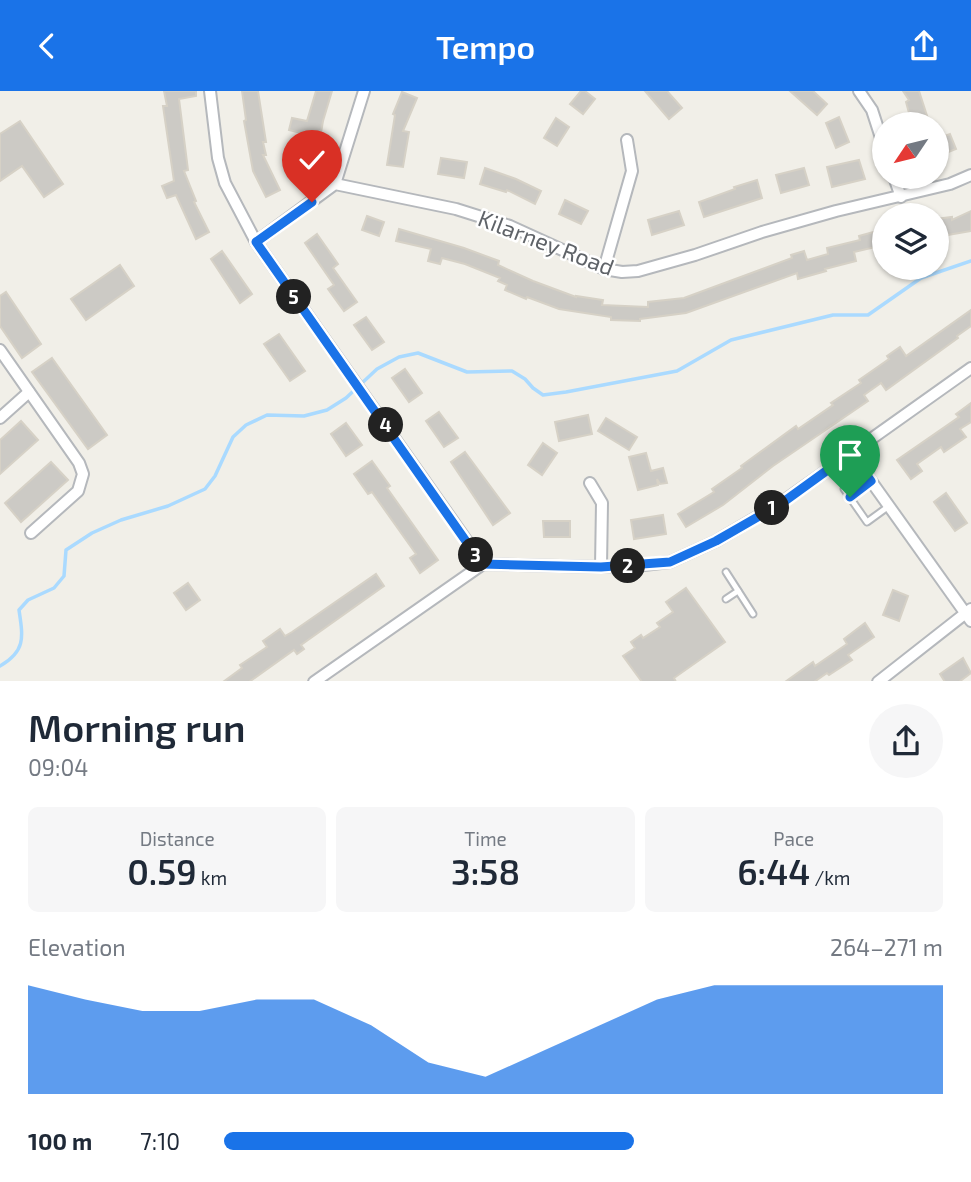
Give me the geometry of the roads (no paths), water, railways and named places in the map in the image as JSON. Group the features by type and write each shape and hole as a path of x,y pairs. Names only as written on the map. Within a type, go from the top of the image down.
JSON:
{"street":[{"path":"210,91 218,158 225,183 256,242 482,564"},
{"path":"256,242 335,184 363,91"},
{"path":"859,91 873,112"},
{"path":"604,269 632,171 627,140"},
{"name":"Kilarney Road","path":"335,184 456,209 510,226 604,269 622,272 638,271 836,211 950,184 971,175"},
{"path":"898,189 901,197"},
{"path":"0,350 79,463 83,474 78,491 31,534"},
{"path":"314,681 482,564 601,567 670,562 716,541 782,503 971,368"},
{"path":"0,418 29,392"},
{"path":"851,453 969,615 878,681"},
{"path":"590,483 602,503 601,567"}],"lane":[{"path":"850,497 871,481"},
{"path":"844,489 867,522 889,506"},
{"path":"726,572 753,614"},
{"path":"726,599 738,591"}],"waterway":[{"path":"0,666 15,655 21,643 19,610 28,600 54,588 64,576 66,550 92,533 121,520 168,506 205,489 215,476 233,437 246,425 267,415 304,416 327,410 346,398 377,369 399,357 418,353 467,372 512,371 543,395 566,392 677,371 731,340 833,315 868,315 921,278 971,261"}]}
